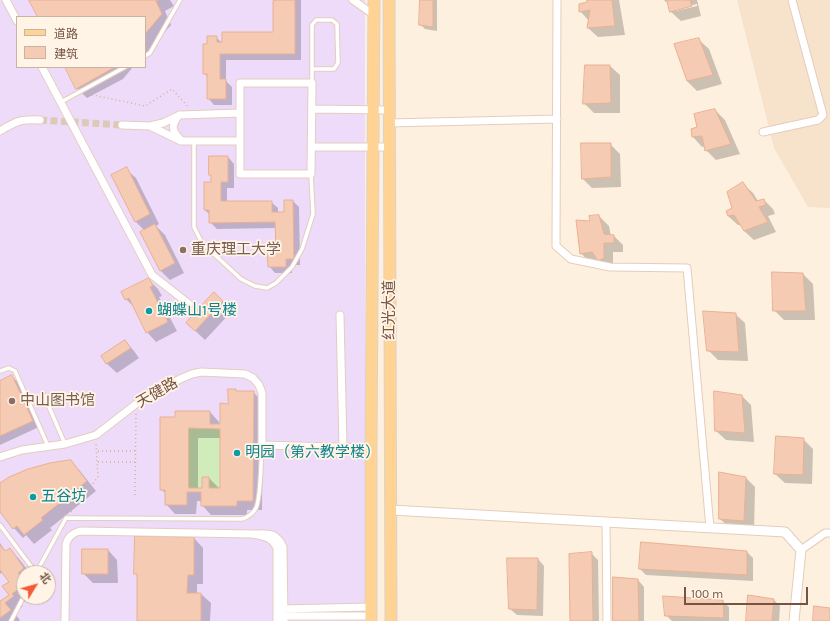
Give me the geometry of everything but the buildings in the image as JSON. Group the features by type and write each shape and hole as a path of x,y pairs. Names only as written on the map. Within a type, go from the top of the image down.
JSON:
{"main road":[{"name":"红光大道","path":"371,615 372,110 374,0"},
{"name":"红光大道","path":"389,0 388,147 391,621"}],"street":[{"path":"6,0 16,19"},
{"path":"353,0 374,15"},
{"path":"557,0 556,246 571,259 610,267 687,268 710,528"},
{"path":"763,132 818,120 823,115 792,0"},
{"path":"43,68 152,275 189,304"},
{"path":"240,83 312,83 312,109 311,174 240,174 240,83"},
{"path":"312,109 388,110"},
{"path":"122,125 150,126 163,123 180,115 240,113"},
{"path":"180,115 174,122 173,128 175,135 181,141"},
{"path":"0,131 13,122 27,119 40,120"},
{"path":"389,123 557,119"},
{"path":"150,126 181,141 240,141"},
{"path":"312,147 388,147"},
{"path":"340,315 343,447"},
{"name":"天健路","path":"0,457 22,450 65,444 96,435 136,404 180,379 201,372 245,374 253,378 259,385 262,393 262,445"},
{"path":"262,445 371,448"},
{"path":"391,510 785,532 801,550 794,621"},
{"path":"606,522 607,621"},
{"path":"65,621 66,544 69,537 80,531 272,534 281,542 284,552 280,615 371,615"},
{"path":"801,550 825,533 830,533"}],"lane":[{"path":"146,55 150,53 180,0"},
{"path":"312,69 334,69 338,63 337,24 332,20 316,20 312,25 312,69 312,83"},
{"path":"60,102 122,68"},
{"path":"194,141 194,227 202,243 241,279 256,286 266,288 276,283 292,266 302,249 313,214 311,174"},
{"path":"0,371 9,368 15,371 48,446"},
{"path":"43,393 65,444"},
{"path":"40,565 66,518 242,519 248,517 253,513 258,502 262,445"},
{"path":"0,525 30,565"},
{"path":"11,621 19,605"}],"path":[{"path":"93,95 145,106 172,89 183,102"},
{"path":"135,494 136,404"},
{"path":"66,518 98,477 96,435"},
{"path":"97,451 136,451"},
{"path":"98,462 136,462"}],"shaded area":[{"name":"重庆理工大学","path":"0,0 365,0 365,621 0,621"},
{"path":"737,0 830,0 830,208 808,207 774,148"}],"green space":[{"path":"189,428 220,429 220,488 209,488 209,477 203,477 202,488 189,488"}],"tunnel":[{"path":"40,120 122,125"}],"place":[{"name":"重庆理工大学","path":"183,250"},
{"name":"蝴蝶山1号楼","path":"149,311"},
{"name":"中山图书馆","path":"12,401"},
{"name":"明园（第六教学楼）","path":"237,453"},
{"name":"五谷坊","path":"33,497"}]}
